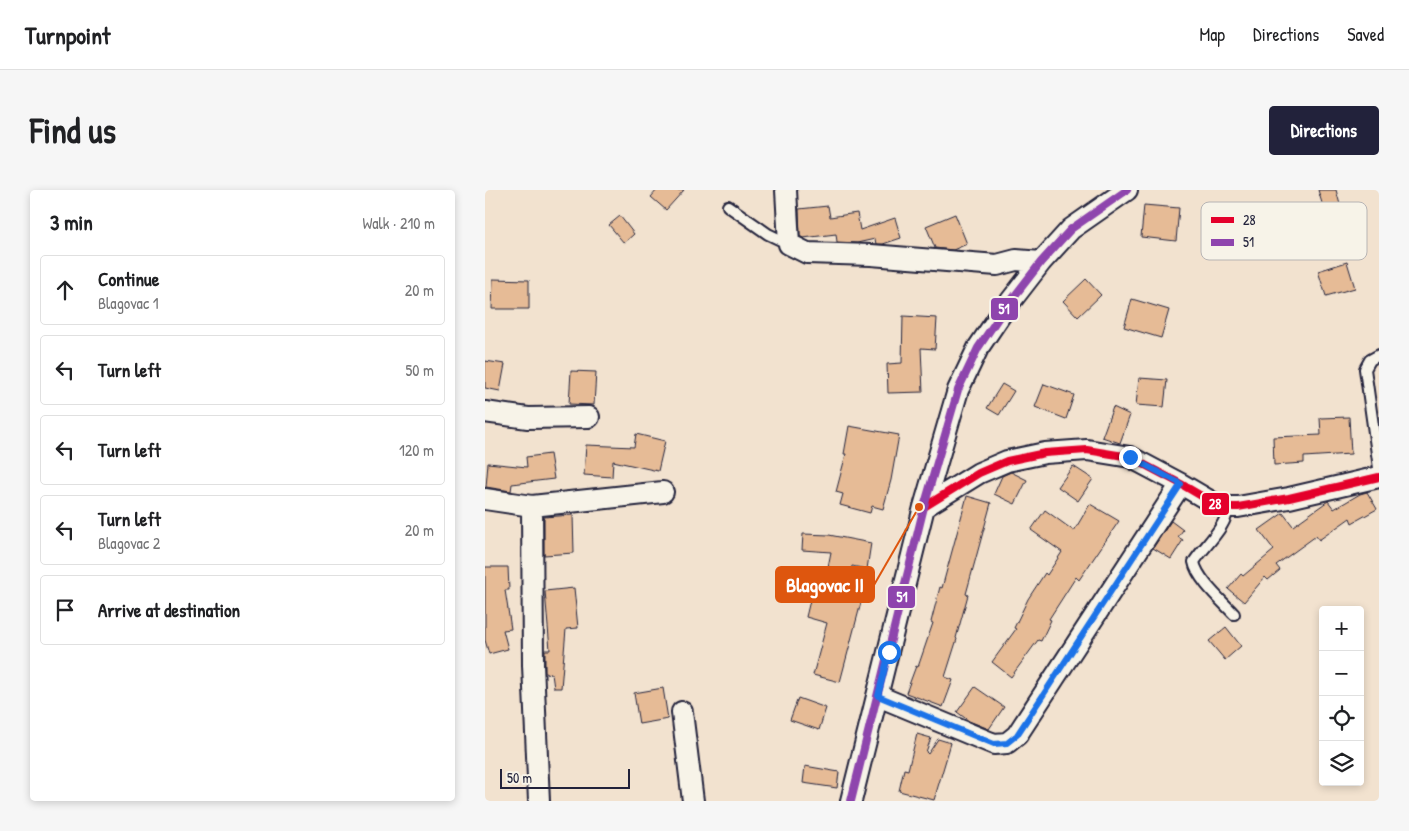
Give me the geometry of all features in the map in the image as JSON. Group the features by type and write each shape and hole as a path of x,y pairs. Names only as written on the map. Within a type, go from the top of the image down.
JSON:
{"street":[{"path":"786,190 789,244 807,252 997,265 1016,260 1041,262"},
{"path":"851,801 924,507 958,390 978,348 1003,311 1041,262 1071,229 1127,190"},
{"path":"485,412 528,418 589,417"},
{"path":"924,507 979,473 1007,461 1045,453 1087,450 1130,457 1215,504 1227,507 1289,498 1379,477"},
{"path":"878,696 994,744 1007,743 1017,735 1181,484"},
{"path":"485,499 532,506 663,492"},
{"path":"532,506 533,665 539,801"},
{"path":"682,712 693,801"}],"lane":[{"path":"728,206 768,234 789,244"},
{"path":"1379,355 1370,360 1365,369 1365,381 1379,468"},
{"path":"1227,507 1228,514 1221,526 1194,562 1202,578 1234,614"}],"building":[{"path":"657,190 684,190 666,210 651,197"},
{"path":"1318,190 1336,190 1339,202 1322,202"},
{"path":"1144,205 1179,208 1176,241 1141,237"},
{"path":"828,206 830,217 857,213 860,230 895,218 901,238 883,244 876,244 875,239 857,243 837,242 836,234 803,238 800,236 799,209"},
{"path":"955,214 967,244 953,250 935,248 926,226"},
{"path":"620,216 634,234 624,243 609,225"},
{"path":"1347,262 1355,288 1326,296 1318,271"},
{"path":"493,279 529,280 529,309 492,309"},
{"path":"1086,279 1101,295 1078,317 1063,301"},
{"path":"1132,299 1169,310 1161,338 1124,327"},
{"path":"903,316 937,318 935,349 921,348 923,392 888,393 887,364 902,363"},
{"path":"485,361 505,364 500,391 485,388"},
{"path":"571,371 596,372 594,405 569,404"},
{"path":"1139,378 1167,380 1164,407 1136,405"},
{"path":"1002,384 1014,391 999,415 987,408"},
{"path":"1044,384 1074,395 1066,419 1035,407"},
{"path":"1113,407 1130,415 1120,443 1102,437"},
{"path":"1349,417 1351,454 1304,457 1304,463 1274,465 1273,437 1321,435 1320,418"},
{"path":"849,426 899,435 891,480 883,509 872,506 870,513 840,505 843,494 836,492 846,454 844,454"},
{"path":"636,434 665,441 658,471 613,461 612,477 584,475 586,445 634,447"},
{"path":"550,454 554,479 512,484 511,491 486,487 488,463 527,467 526,457"},
{"path":"1073,466 1093,479 1078,501 1058,487"},
{"path":"1011,472 1027,480 1015,504 994,494 1002,476"},
{"path":"1367,492 1377,509 1352,523 1350,518 1319,540 1316,536 1276,565 1280,570 1268,580 1265,577 1244,602 1228,589 1241,574 1243,576 1274,550 1259,530 1283,513 1293,526 1328,501 1334,509"},
{"path":"967,496 991,503 966,594 968,595 957,639 945,677 953,680 943,707 906,693 916,666 918,667 933,623 931,622 940,587 942,588"},
{"path":"1090,504 1119,521 1079,580 1076,577 1049,619 1051,620 1041,641 1038,640 1011,677 992,662 1016,629 1014,628 1028,599 1062,552 1031,530 1045,510 1074,531"},
{"path":"573,515 574,553 544,555 544,517"},
{"path":"1171,521 1183,530 1178,537 1183,540 1171,559 1153,548"},
{"path":"803,534 829,535 871,543 867,569 852,566 851,571 828,567 831,552 802,550"},
{"path":"485,567 508,567 509,590 505,590 511,629 503,630 508,649 489,654 485,640"},
{"path":"574,588 578,628 566,629 561,688 554,688 552,674 545,673 545,650 550,650 545,591"},
{"path":"839,589 863,595 840,682 813,675 827,623 806,617 812,592 837,599"},
{"path":"1226,627 1241,646 1225,660 1209,641"},
{"path":"975,687 1004,707 989,729 969,721 957,712"},
{"path":"663,688 668,719 639,724 634,693"},
{"path":"798,698 826,708 819,730 790,720"},
{"path":"917,734 931,738 926,752 928,754 938,739 951,743 934,800 899,791 904,769 908,770"},
{"path":"805,766 839,772 837,788 803,783"}],"transit line":[{"name":"51","path":"851,801 924,507 958,390 978,348 1003,311 1041,262 1071,229 1127,190"},
{"name":"28","path":"924,507 979,473 1007,461 1045,453 1087,450 1130,457 1215,504 1227,507 1238,507 1289,498 1379,477"}],"place":[{"name":"Blagovac II","path":"919,507"}],"route":[{"path":"889,652 878,696 994,744 1007,743 1017,735 1181,484 1130,457"}]}
